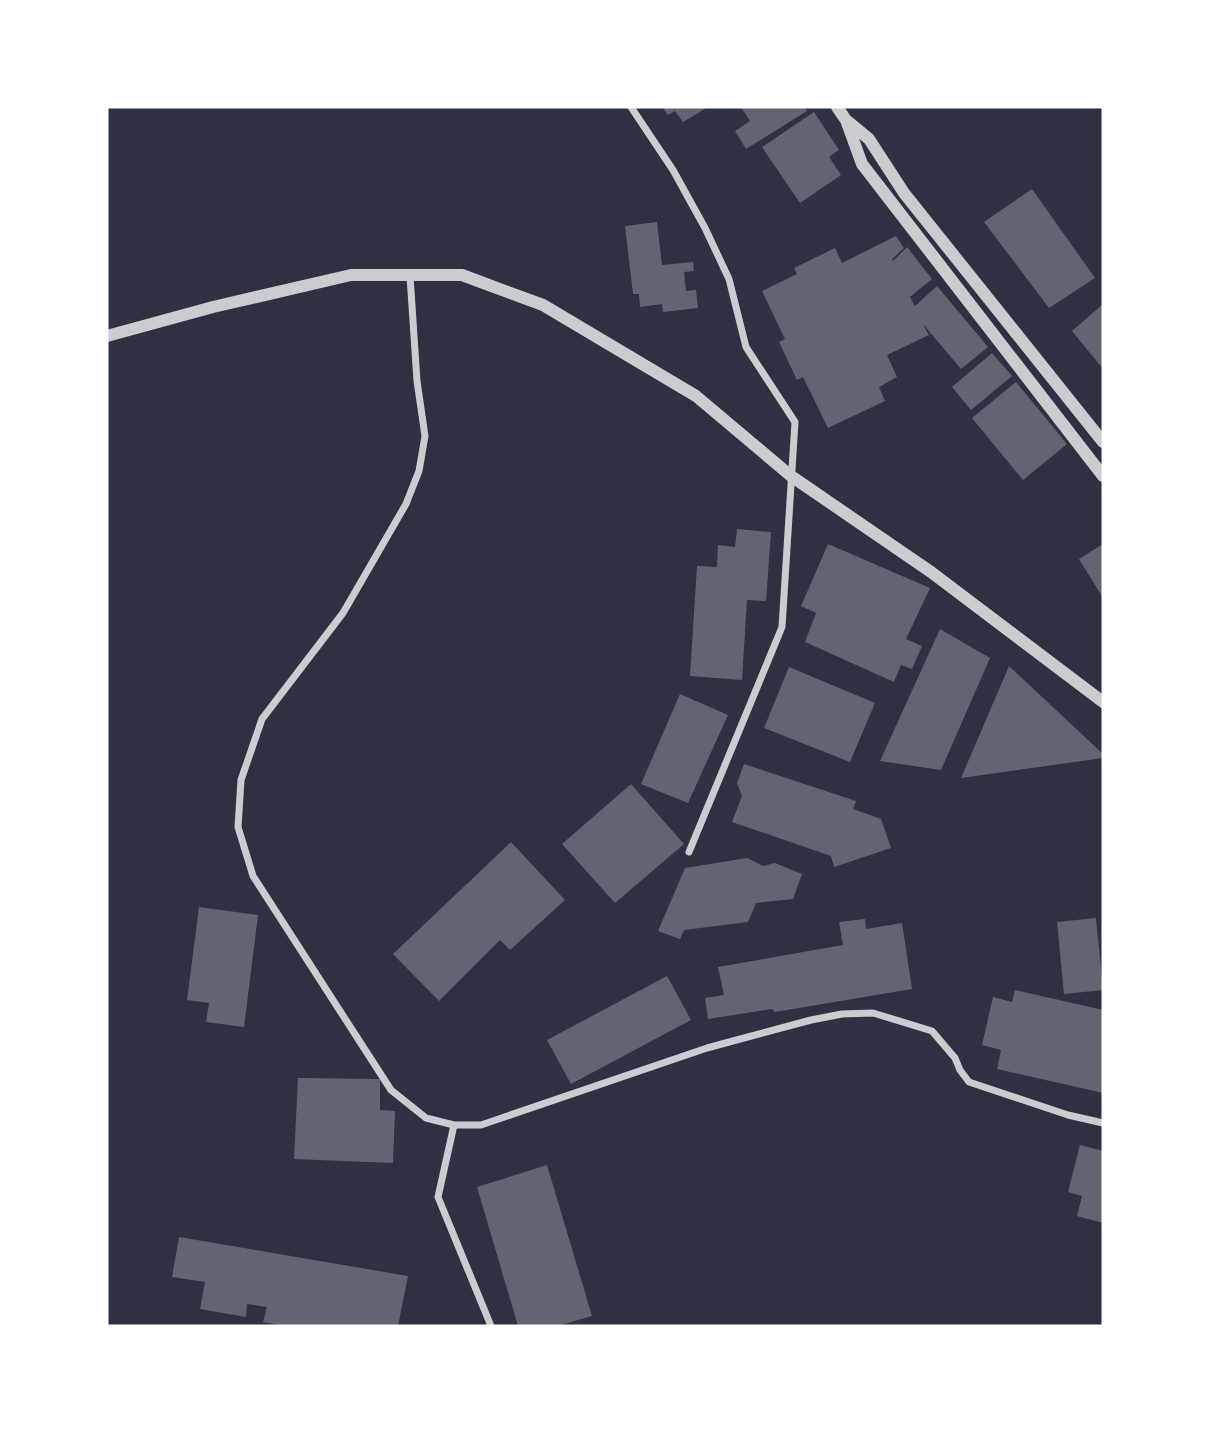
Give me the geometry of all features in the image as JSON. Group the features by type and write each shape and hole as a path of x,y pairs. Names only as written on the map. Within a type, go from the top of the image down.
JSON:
{"street":[{"path":"631,107 673,170 705,228 729,279 746,347 795,422 782,627 689,852"},
{"path":"837,107 869,139 904,193 1103,442"},
{"path":"845,113 862,164 1103,476"},
{"path":"107,336 213,307 351,275 462,275 543,305 696,396 791,476 931,572 1103,702"},
{"path":"410,276 417,381 425,436 419,471 406,504 343,613 262,719 241,780 238,827 253,876 391,1090 426,1118 454,1125 481,1125 707,1048 811,1020 842,1014 873,1013 932,1031 955,1058 969,1083 1068,1115 1103,1123"},
{"path":"454,1125 438,1197 491,1326"}],"building":[{"path":"662,107 708,107 683,122 675,111 668,115"},
{"path":"741,107 804,107 807,111 746,149 735,131 750,121"},
{"path":"814,112 839,150 829,157 841,175 800,203 762,147"},
{"path":"1032,189 1095,278 1049,308 984,222"},
{"path":"657,222 662,265 693,262 694,271 684,272 686,291 696,290 698,308 663,312 662,304 640,307 639,294 633,294 625,226"},
{"path":"896,236 904,248 893,261 907,247 932,279 910,297 915,306 937,286 988,347 961,369 923,324 929,335 887,355 897,377 879,387 885,401 828,428 803,377 797,380 779,342 785,339 762,291 797,274 794,268 835,248 842,263"},
{"path":"1103,304 1103,369 1072,331"},
{"path":"992,353 1012,376 971,410 952,387"},
{"path":"1016,382 1067,444 1023,480 972,418"},
{"path":"737,529 771,532 766,601 747,600 742,680 690,676 697,566 717,567 718,545 735,547"},
{"path":"828,544 930,588 906,639 922,646 912,669 901,665 894,682 805,642 816,613 801,606"},
{"path":"1103,544 1103,598 1079,559"},
{"path":"940,629 990,658 941,770 880,761"},
{"path":"1009,666 1103,754 1103,758 961,778"},
{"path":"789,667 875,703 850,762 764,728"},
{"path":"680,694 728,715 688,803 641,784"},
{"path":"744,764 856,801 853,809 881,819 891,848 834,867 831,856 732,822 742,796 737,783"},
{"path":"631,784 684,844 615,903 562,844"},
{"path":"511,842 565,900 510,950 500,940 439,1001 393,954"},
{"path":"747,858 763,866 775,863 802,874 793,899 756,903 748,922 684,930 680,939 658,931 685,868"},
{"path":"199,907 258,915 244,1027 206,1022 209,1003 187,1000"},
{"path":"1096,918 1103,990 1064,994 1057,922"},
{"path":"865,919 866,929 902,923 912,989 775,1012 772,1009 708,1019 705,998 724,995 718,967 843,945 839,922"},
{"path":"667,976 691,1020 571,1084 547,1040"},
{"path":"1015,990 1103,1010 1103,1093 997,1069 1001,1050 982,1045 993,997 1012,1002"},
{"path":"298,1078 380,1079 380,1110 395,1111 393,1163 294,1159"},
{"path":"1080,1145 1103,1151 1103,1223 1077,1216 1082,1196 1068,1192"},
{"path":"547,1165 592,1316 557,1326 518,1326 477,1187"},
{"path":"179,1237 408,1276 398,1326 285,1326 263,1322 267,1307 247,1304 246,1317 200,1309 205,1282 172,1277"}]}
